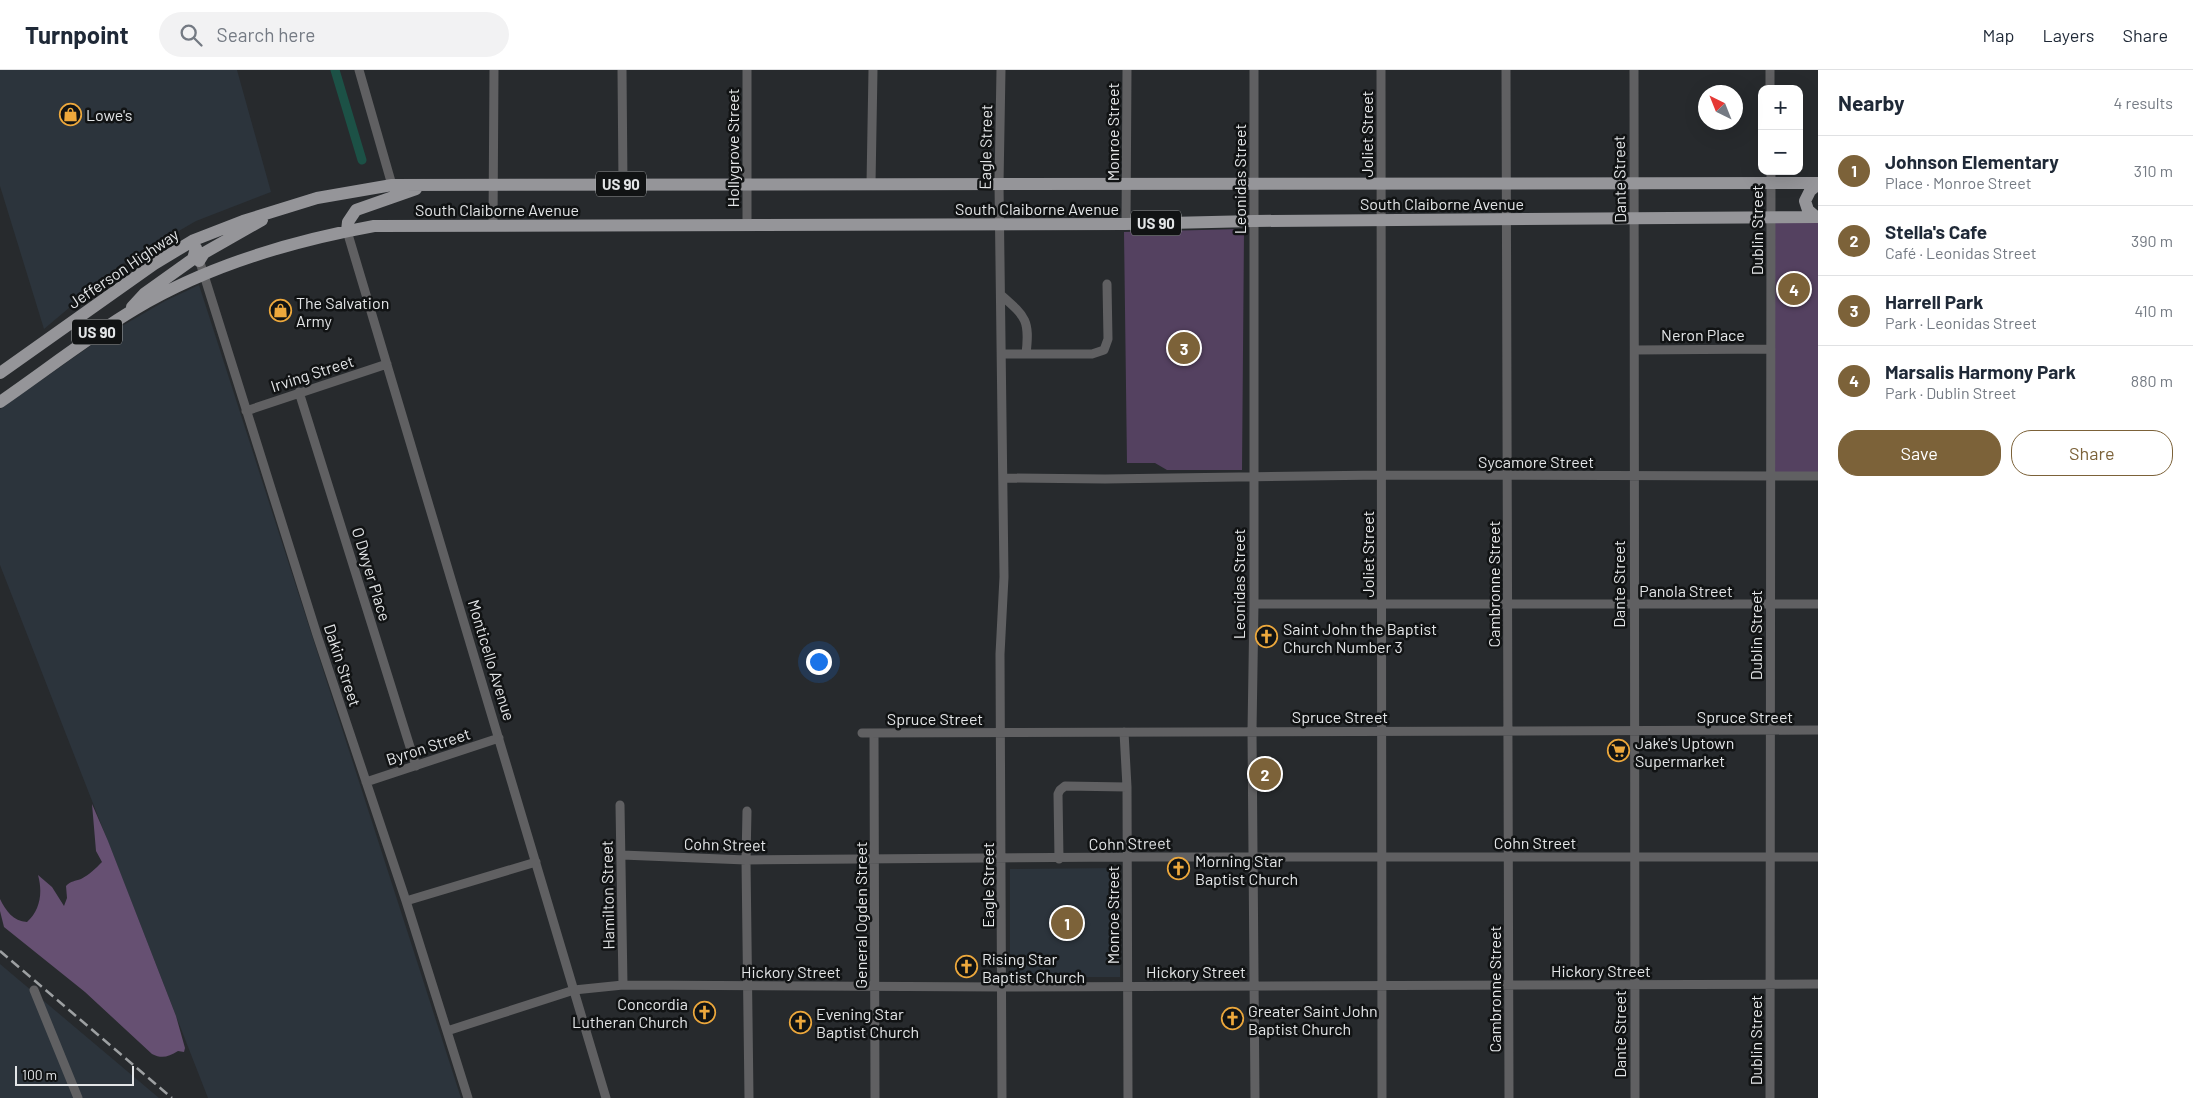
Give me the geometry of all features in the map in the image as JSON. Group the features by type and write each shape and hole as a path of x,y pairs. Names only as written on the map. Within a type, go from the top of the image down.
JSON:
{"main road":[{"name":"South Claiborne Avenue","path":"392,185 1634,183 1771,177 1818,183"},
{"path":"1817,218 1808,210 1805,201 1810,191 1818,183"},
{"name":"Jefferson Highway","path":"0,373 154,264 195,244 269,212 317,198 392,185"},
{"path":"347,231 348,222 356,210 426,186"},
{"path":"199,261 204,253 262,220 269,212"},
{"name":"South Claiborne Avenue","path":"347,231 381,226 493,225 1000,225 1254,221 1817,218"},
{"name":"US 90","path":"0,402 92,336 128,313 203,275 254,256 347,231"},
{"path":"128,313 144,294 193,259 195,244"}],"street":[{"path":"359,70 392,185"},
{"path":"493,225 495,186 494,70"},
{"path":"622,70 623,184"},
{"name":"Hollygrove Street","path":"747,70 747,225"},
{"path":"871,184 873,70"},
{"name":"Eagle Street","path":"1001,70 1000,225 1004,478 1004,577 1000,654 1002,1098"},
{"name":"Monroe Street","path":"1126,224 1127,70"},
{"name":"Leonidas Street","path":"1254,70 1254,604 1252,731 1254,1098"},
{"name":"Joliet Street","path":"1381,70 1382,1098"},
{"name":"Cambronne Street","path":"1506,70 1509,1098"},
{"name":"Dante Street","path":"1634,70 1635,476 1633,731 1635,1098"},
{"path":"1770,70 1770,85"},
{"name":"Dublin Street","path":"1770,1098 1771,177"},
{"name":"Monticello Avenue","path":"347,231 606,1098"},
{"name":"Dakin Street","path":"195,244 246,411 406,901 468,1098"},
{"path":"1002,354 1092,354 1104,350 1108,339 1107,284"},
{"path":"1001,295 1026,322 1028,334 1026,354"},
{"name":"Neron Place","path":"1635,350 1771,350"},
{"name":"Irving Street","path":"246,411 387,364"},
{"name":"O Dwyer Place","path":"299,392 416,766"},
{"name":"Sycamore Street","path":"1004,478 1104,479 1382,475 1818,476"},
{"name":"Panola Street","path":"1254,604 1818,604"},
{"name":"Spruce Street","path":"862,733 1818,730"},
{"name":"Monroe Street","path":"1124,732 1127,787 1128,1098"},
{"name":"General Ogden Street","path":"874,733 876,859 875,1098"},
{"name":"Byron Street","path":"366,782 499,738"},
{"path":"1059,859 1058,794 1062,788 1127,787"},
{"name":"Hamilton Street","path":"620,805 623,985"},
{"path":"748,811 746,860 749,1098"},
{"name":"Cohn Street","path":"622,856 746,860 1127,857 1818,857"},
{"path":"406,901 536,862"},
{"name":"Hickory Street","path":"447,1031 574,990 623,985 1002,987 1818,984"},
{"path":"34,990 78,1098"}],"shaded area":[{"path":"0,70 237,70 271,192 196,221 120,265 44,329 0,186"},
{"path":"1771,217 1818,217 1818,476 1770,476"},
{"path":"1240,229 1244,232 1242,470 1167,470 1155,463 1127,463 1124,232"},
{"path":"199,285 461,1098 208,1098 0,565 0,409 103,337 165,301"},
{"path":"92,804 176,1016 185,1048 184,1052 178,1051 162,1057 152,1054 85,992 4,927 0,911 0,899 10,915 18,920 27,922 38,907 40,888 38,875 52,887 64,906 67,898 66,886 87,876 102,862 96,851"},
{"path":"1120,868 1120,977 1010,977 1010,869"},
{"path":"0,964 159,1098 0,1098"}],"waterway":[{"path":"335,70 362,160"}],"railway":[{"path":"0,951 172,1098"}],"place":[{"name":"Lowe's","path":"70,114"},
{"name":"Marsalis Harmony Park","path":"1794,289"},
{"name":"The Salvation Army","path":"280,311"},
{"name":"Harrell Park","path":"1184,348"},
{"name":"Saint John the Baptist Church Number 3","path":"1267,637"},
{"name":"Jake's Uptown Supermarket","path":"1619,751"},
{"name":"Stella's Cafe","path":"1265,774"},
{"name":"Morning Star Baptist Church","path":"1179,869"},
{"name":"Johnson Elementary","path":"1067,923"},
{"name":"Rising Star Baptist Church","path":"966,967"},
{"name":"Concordia Lutheran Church","path":"704,1012"},
{"name":"Greater Saint John Baptist Church","path":"1232,1019"},
{"name":"Evening Star Baptist Church","path":"800,1022"}]}
